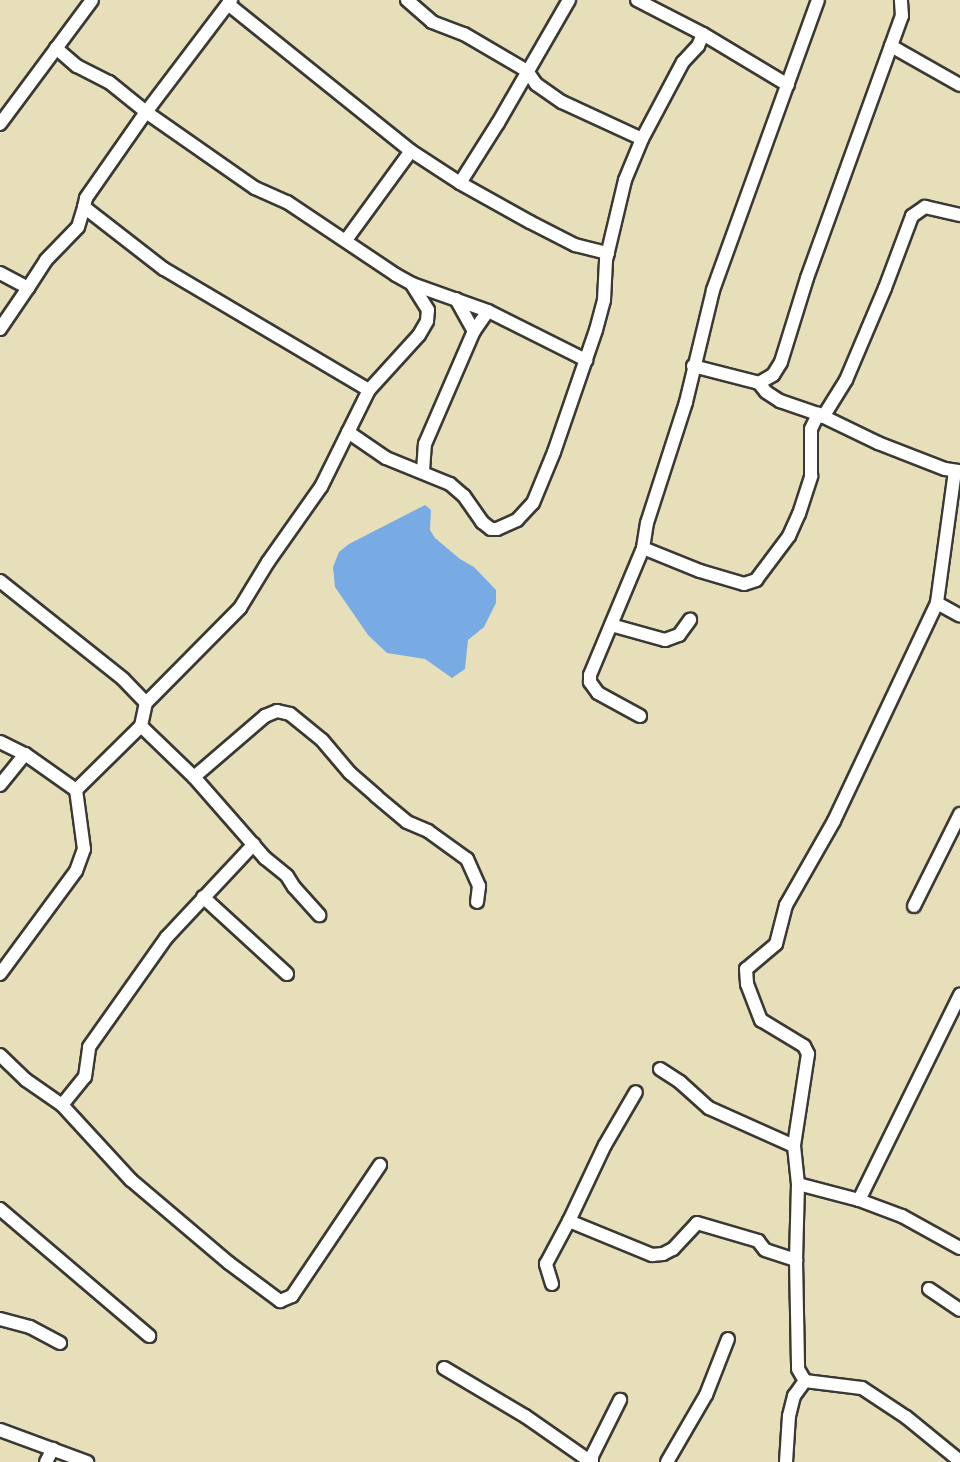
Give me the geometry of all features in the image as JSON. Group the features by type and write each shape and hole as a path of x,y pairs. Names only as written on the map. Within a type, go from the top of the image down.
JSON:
{"street":[{"path":"0,124 92,0"},
{"path":"407,0 438,26 464,34 527,71 536,84 562,102 642,140"},
{"path":"460,183 569,0"},
{"path":"637,0 703,34 788,85"},
{"path":"640,716 598,693 590,682 590,675 643,548 647,523 686,402 693,366 718,273 818,0"},
{"path":"759,383 772,375 780,362 807,278 902,16 901,0"},
{"path":"0,329 46,260 78,227 86,198 146,112 230,2 411,151 460,183 575,245 608,253"},
{"path":"348,432 386,458 423,471 450,484 464,496 486,526 497,530 517,520 538,493 586,360 604,300 608,253 625,180 642,140 683,62 698,46 703,34"},
{"path":"891,46 960,85"},
{"path":"56,48 77,66 109,82 146,112 255,188 287,202 412,284 488,311 586,360"},
{"path":"346,240 411,151"},
{"path":"84,207 164,269 369,390"},
{"path":"643,548 700,571 744,584 756,580 789,536 799,514 811,476 810,429 838,396 846,380 885,288 912,216 925,207 935,207 960,215"},
{"path":"0,273 28,288"},
{"path":"76,790 141,726 146,704 240,608 268,562 321,487 369,390 419,335 427,321 426,303 412,284"},
{"path":"456,299 474,331"},
{"path":"423,471 425,444 474,331 488,311"},
{"path":"693,366 759,383 766,392 780,401 821,416 878,443 957,471 937,603 834,821 786,905 776,944 746,969 747,984 761,1020 807,1049 794,1146 798,1184 796,1260 798,1369 805,1381"},
{"path":"0,581 123,679 146,704"},
{"path":"937,603 960,616"},
{"path":"611,625 665,640 679,635 690,620"},
{"path":"194,777 265,716 277,711 290,714 322,740 350,773 407,822 428,831 467,860 479,886 477,902"},
{"path":"141,726 194,777 274,867 287,876 319,915"},
{"path":"0,742 25,754 76,790 84,849 76,871 0,974"},
{"path":"0,785 25,754"},
{"path":"914,906 956,830 960,814"},
{"path":"62,1105 85,1077 89,1047 167,937 254,844"},
{"path":"203,897 287,974"},
{"path":"859,1200 960,995"},
{"path":"0,1055 26,1080 62,1105 131,1180 229,1263 280,1301 292,1296 380,1165"},
{"path":"660,1069 680,1082 709,1108 794,1146"},
{"path":"552,1284 546,1264 605,1144 636,1092"},
{"path":"798,1184 859,1200 902,1216 960,1248"},
{"path":"0,1209 149,1336"},
{"path":"569,1221 652,1255 663,1254 673,1249 697,1223 758,1241 765,1250 796,1260"},
{"path":"929,1290 960,1310"},
{"path":"0,1319 30,1327 60,1343"},
{"path":"667,1462 706,1395 728,1338"},
{"path":"444,1368 525,1416 592,1462"},
{"path":"790,1460 789,1416 794,1396 805,1381"},
{"path":"805,1381 862,1388 906,1417 960,1461"},
{"path":"592,1462 592,1456 620,1400"},
{"path":"0,1430 87,1462"},
{"path":"46,1462 53,1449"}],"water":[{"path":"425,505 431,510 430,530 435,538 460,559 474,567 496,590 496,603 484,627 468,640 465,669 452,678 425,659 387,653 368,635 335,587 333,567 339,552 349,544"}]}
